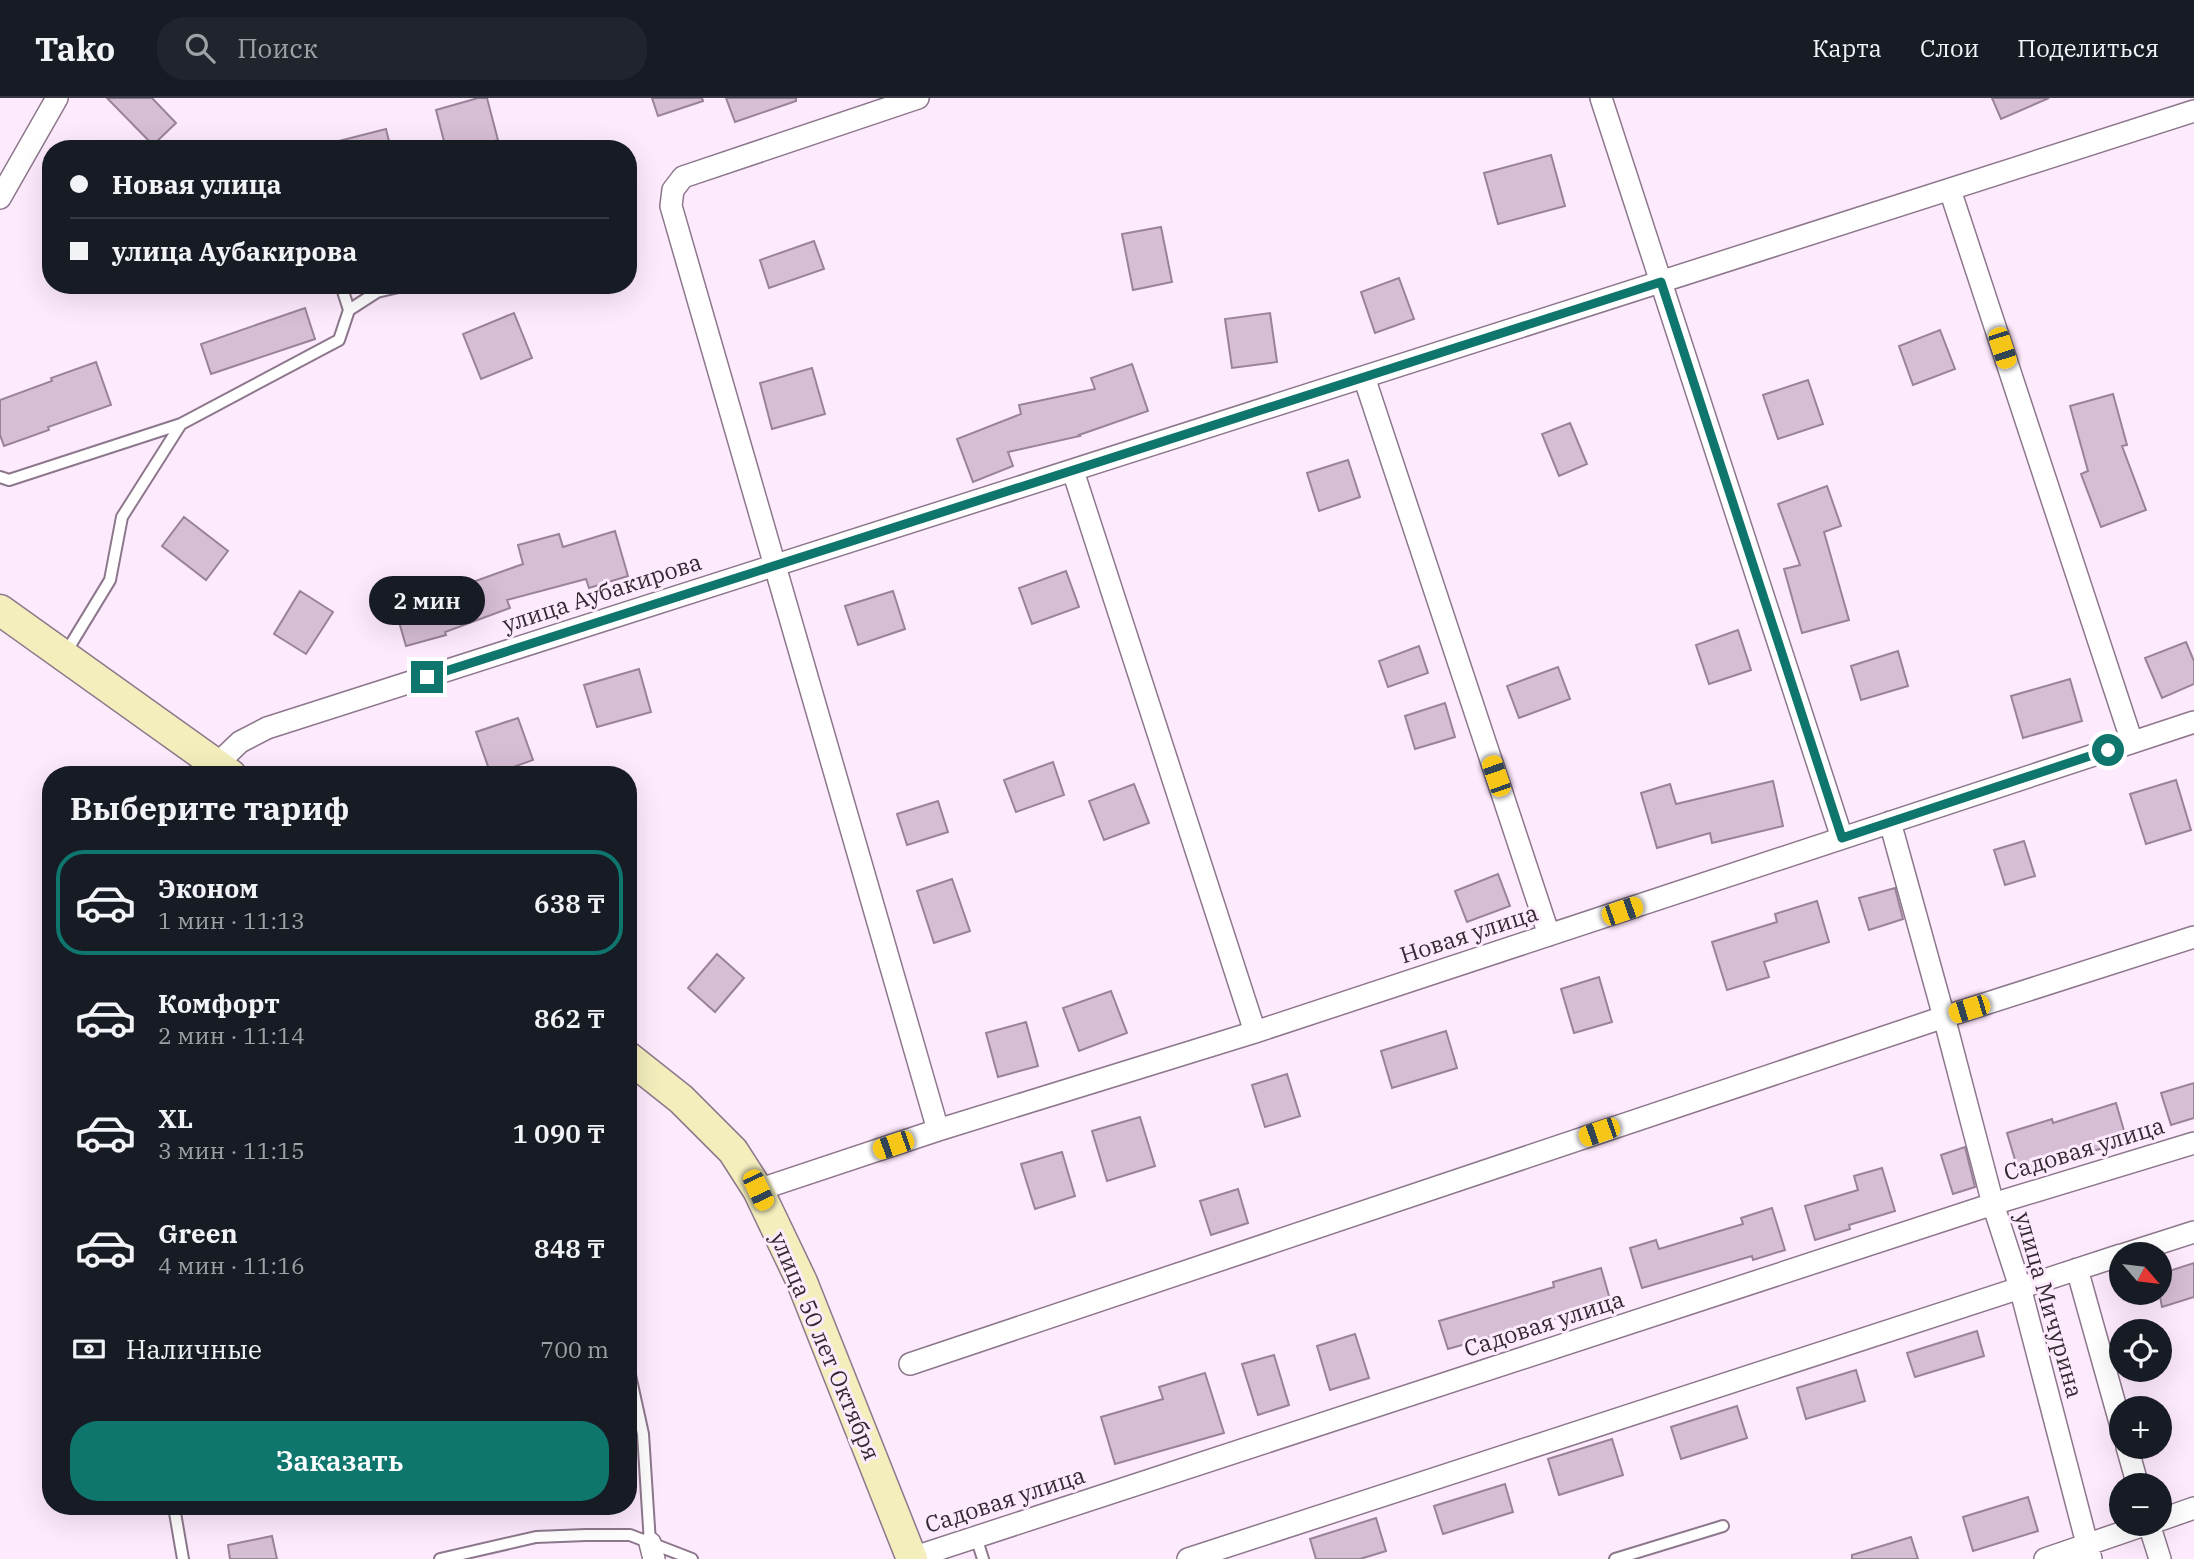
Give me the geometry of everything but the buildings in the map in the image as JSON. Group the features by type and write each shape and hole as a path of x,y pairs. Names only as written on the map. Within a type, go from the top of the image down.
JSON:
{"main road":[{"path":"0,610 218,766"},
{"name":"улица 50 лет Октября","path":"637,1064 681,1099 733,1152 758,1190 802,1282 911,1559"}],"street":[{"path":"0,198 57,98"},
{"path":"918,98 683,177 673,190 671,206 938,1130"},
{"path":"1601,98 1842,838"},
{"name":"улица Аубакирова","path":"226,766 240,742 267,728 2194,111"},
{"path":"1950,190 2133,742"},
{"path":"1364,377 1549,935"},
{"path":"1073,471 1255,1032"},
{"name":"Новая улица","path":"758,1190 938,1130 1255,1032 2194,722"},
{"name":"улица Мичурина","path":"1890,822 1993,1204 2020,1287 2089,1552"},
{"path":"909,1364 1944,1017 2194,937"},
{"name":"Садовая улица","path":"911,1559 1993,1204 2194,1143"},
{"path":"2162,1242 2194,1232"},
{"path":"1188,1559 2109,1259"},
{"name":"улица Мичурина","path":"2077,1269 2113,1396"},
{"path":"2172,1516 2194,1508"},
{"path":"2045,1559 2089,1552 2123,1536"},
{"path":"2152,1536 2160,1559"}],"lane":[{"path":"0,477 9,480 181,424 340,340 349,310 344,294"},
{"path":"349,310 374,294"},
{"path":"64,656 110,580 122,517 181,424"},
{"path":"637,1407 643,1434 652,1551"},
{"path":"175,1515 183,1559"},
{"path":"1615,1559 1723,1526"},
{"path":"440,1559 536,1538 630,1535 652,1551 692,1559"},
{"path":"976,1537 983,1559"}],"route":[{"path":"427,677 1661,282 1842,838 2108,750"}]}
